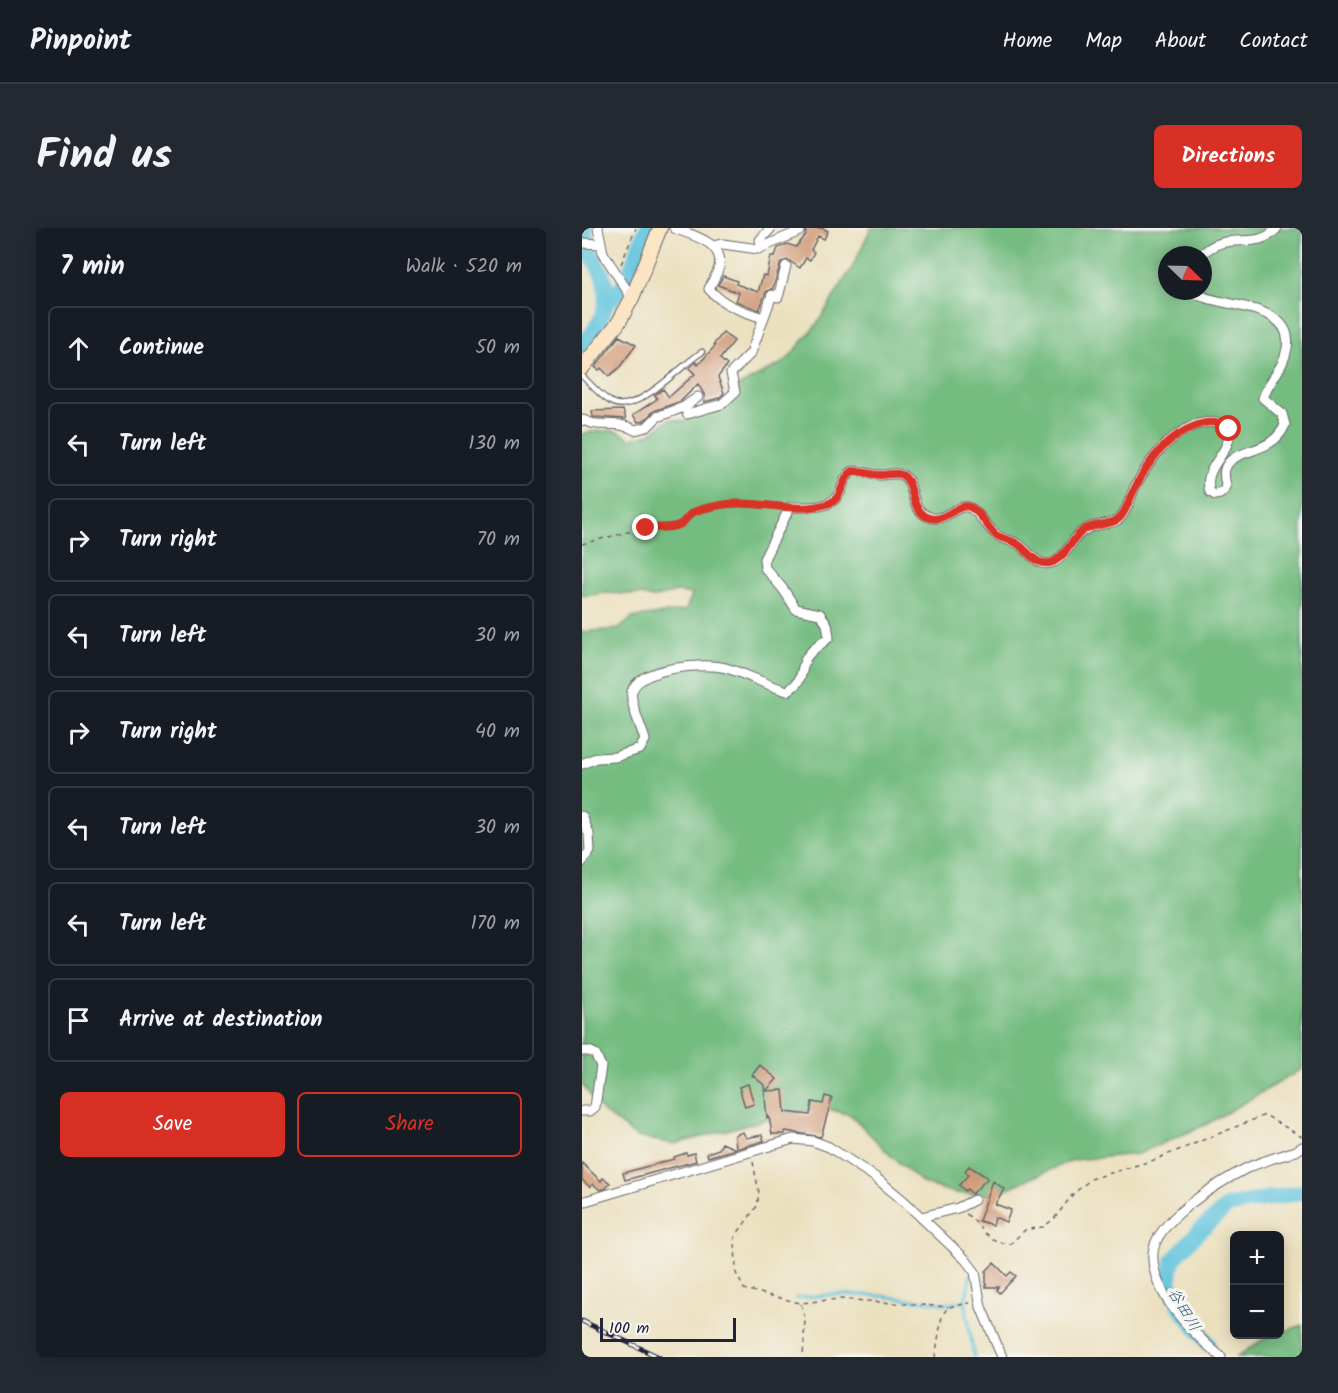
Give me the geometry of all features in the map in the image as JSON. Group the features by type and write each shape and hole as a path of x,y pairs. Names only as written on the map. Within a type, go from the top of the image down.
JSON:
{"main road":[{"path":"582,368 619,322 660,228"}],"street":[{"path":"598,228 603,253 631,296"},
{"path":"674,228 714,246 723,244 755,249 800,231"},
{"path":"762,247 760,240 771,228"},
{"path":"1209,246 1221,239 1262,238 1276,228"},
{"path":"582,243 601,244"},
{"path":"714,246 719,256 719,266 709,289 725,304 763,318"},
{"path":"687,414 722,404 735,392 731,373 751,353 772,295 778,297 786,266"},
{"path":"582,764 596,758 615,757 640,749 645,740 634,708 632,692 638,683 658,671 702,666 724,667 787,691 796,686 811,652 829,637 827,624 820,614 796,609 765,568 764,559 790,507 813,507 831,503 837,498 846,475 853,471 879,475 902,475 908,481 917,510 928,517 936,519 962,506 969,507 996,535 1021,546 1034,560 1043,563 1056,561 1084,530 1115,522 1122,517 1135,488 1154,456 1169,440 1190,428 1210,422 1224,424 1229,429 1230,435 1209,473 1210,492 1215,495 1220,494 1226,488 1224,473 1230,461 1242,454 1267,446 1282,433 1285,425 1282,414 1263,398 1284,360 1288,345 1285,330 1266,314 1212,299"},
{"path":"582,420 595,424 622,424 635,430 643,429 654,422 657,417 684,406 698,397"},
{"path":"582,816 589,834 590,851 582,862"},
{"path":"582,1051 596,1054 601,1066 594,1107 590,1111 582,1111"},
{"path":"582,1202 793,1139 813,1141 829,1147 875,1177 965,1259 975,1272 980,1302 1002,1357"},
{"path":"1221,1357 1170,1304 1159,1281 1153,1252 1162,1231 1176,1216 1218,1184 1246,1168 1302,1148"},
{"path":"921,1218 958,1208 974,1200"}],"lane":[{"path":"784,238 788,228"},
{"path":"582,376 612,403 626,404 650,394 702,352"}],"path":[{"path":"615,274 625,257 636,228"},
{"path":"582,544 628,532 681,524 693,512 726,504 790,507"},
{"path":"958,1208 973,1218 986,1236 997,1243 1010,1244 1025,1230 1043,1227 1054,1219 1073,1194 1091,1179 1154,1160 1265,1115 1302,1137"},
{"path":"749,1153 755,1166 759,1193 757,1206 735,1237 736,1273 744,1289 800,1303 839,1299 948,1308 980,1302"},
{"path":"800,1303 805,1319 803,1357"},
{"path":"935,1357 942,1316 948,1308"}],"green space":[{"path":"871,228 1302,228 1302,1069 1207,1124 1138,1154 1073,1160 992,1195 955,1193 924,1184 891,1156 851,1115 824,1108 786,1114 675,1144 637,1137 601,1110 582,1084 582,632 619,629 632,618 686,610 692,594 677,592 652,598 642,595 607,593 582,596 582,435 608,430 620,432 630,439 651,433 668,420 685,422 700,413 723,406 735,395 739,386 786,361 817,324 852,268"},
{"path":"1302,1325 1302,1357 1236,1357 1262,1340 1284,1339 1284,1332"}],"building":[{"path":"806,228 822,228 828,231 824,239 818,236 811,250 814,252 810,260 806,258 800,268 788,260 781,262 773,288 766,292 759,310 736,301 739,293 718,285 723,276 737,281 736,284 758,292 763,275 767,276 771,256 775,256 778,248 787,244 796,247 806,235"},
{"path":"723,333 734,341 720,359 727,365 718,377 724,393 719,398 704,402 705,396 698,384 681,401 654,411 644,421 638,422 633,415 657,399 655,395 663,389 669,397 695,374 689,368 696,362 698,365"},
{"path":"619,336 636,345 619,368 609,376 601,368 599,370 595,367"},
{"path":"623,410 626,419 593,417 592,411"},
{"path":"760,1065 777,1079 766,1091 783,1090 785,1112 810,1115 812,1102 823,1104 825,1096 832,1098 821,1137 785,1131 785,1134 772,1134 769,1117 767,1118 764,1085 752,1075"},
{"path":"748,1084 754,1104 745,1107 739,1087"},
{"path":"743,1132 746,1138 762,1135 764,1141 736,1149 735,1135"},
{"path":"722,1143 736,1149 708,1157 707,1153 719,1149"},
{"path":"686,1153 687,1155 694,1153 696,1161 625,1180 623,1173 674,1159"},
{"path":"582,1163 601,1181 603,1178 610,1183 606,1188 600,1190 593,1184 590,1187 582,1180"},
{"path":"969,1166 988,1178 972,1194 959,1185 968,1175 965,1171"},
{"path":"993,1181 1004,1189 995,1204 1011,1210 1006,1222 995,1217 993,1225 979,1221"},
{"path":"994,1263 1007,1276 1011,1272 1016,1276 1000,1293 997,1290 999,1287 986,1287 986,1271"}],"waterway":[{"path":"582,346 594,331 603,314 606,296 603,277 593,259 584,228"},
{"path":"607,303 615,296 627,278 647,228"},
{"name":"谷田川","path":"1208,1343 1181,1308 1169,1283 1173,1260 1198,1232 1228,1206 1302,1192"},
{"path":"971,1273 965,1301 974,1357"},
{"path":"796,1298 838,1294 882,1296 948,1304 964,1301"}],"railway":[{"path":"582,1321 659,1357"}],"route":[{"path":"646,528 681,524 693,512 726,504 813,507 831,503 837,498 846,475 853,471 861,471 879,475 902,475 908,481 917,510 928,517 936,519 962,506 969,507 996,535 1021,546 1034,560 1050,563 1056,561 1084,530 1091,526 1115,522 1122,517 1135,488 1154,456 1169,440 1203,422 1224,424 1229,429"}]}
